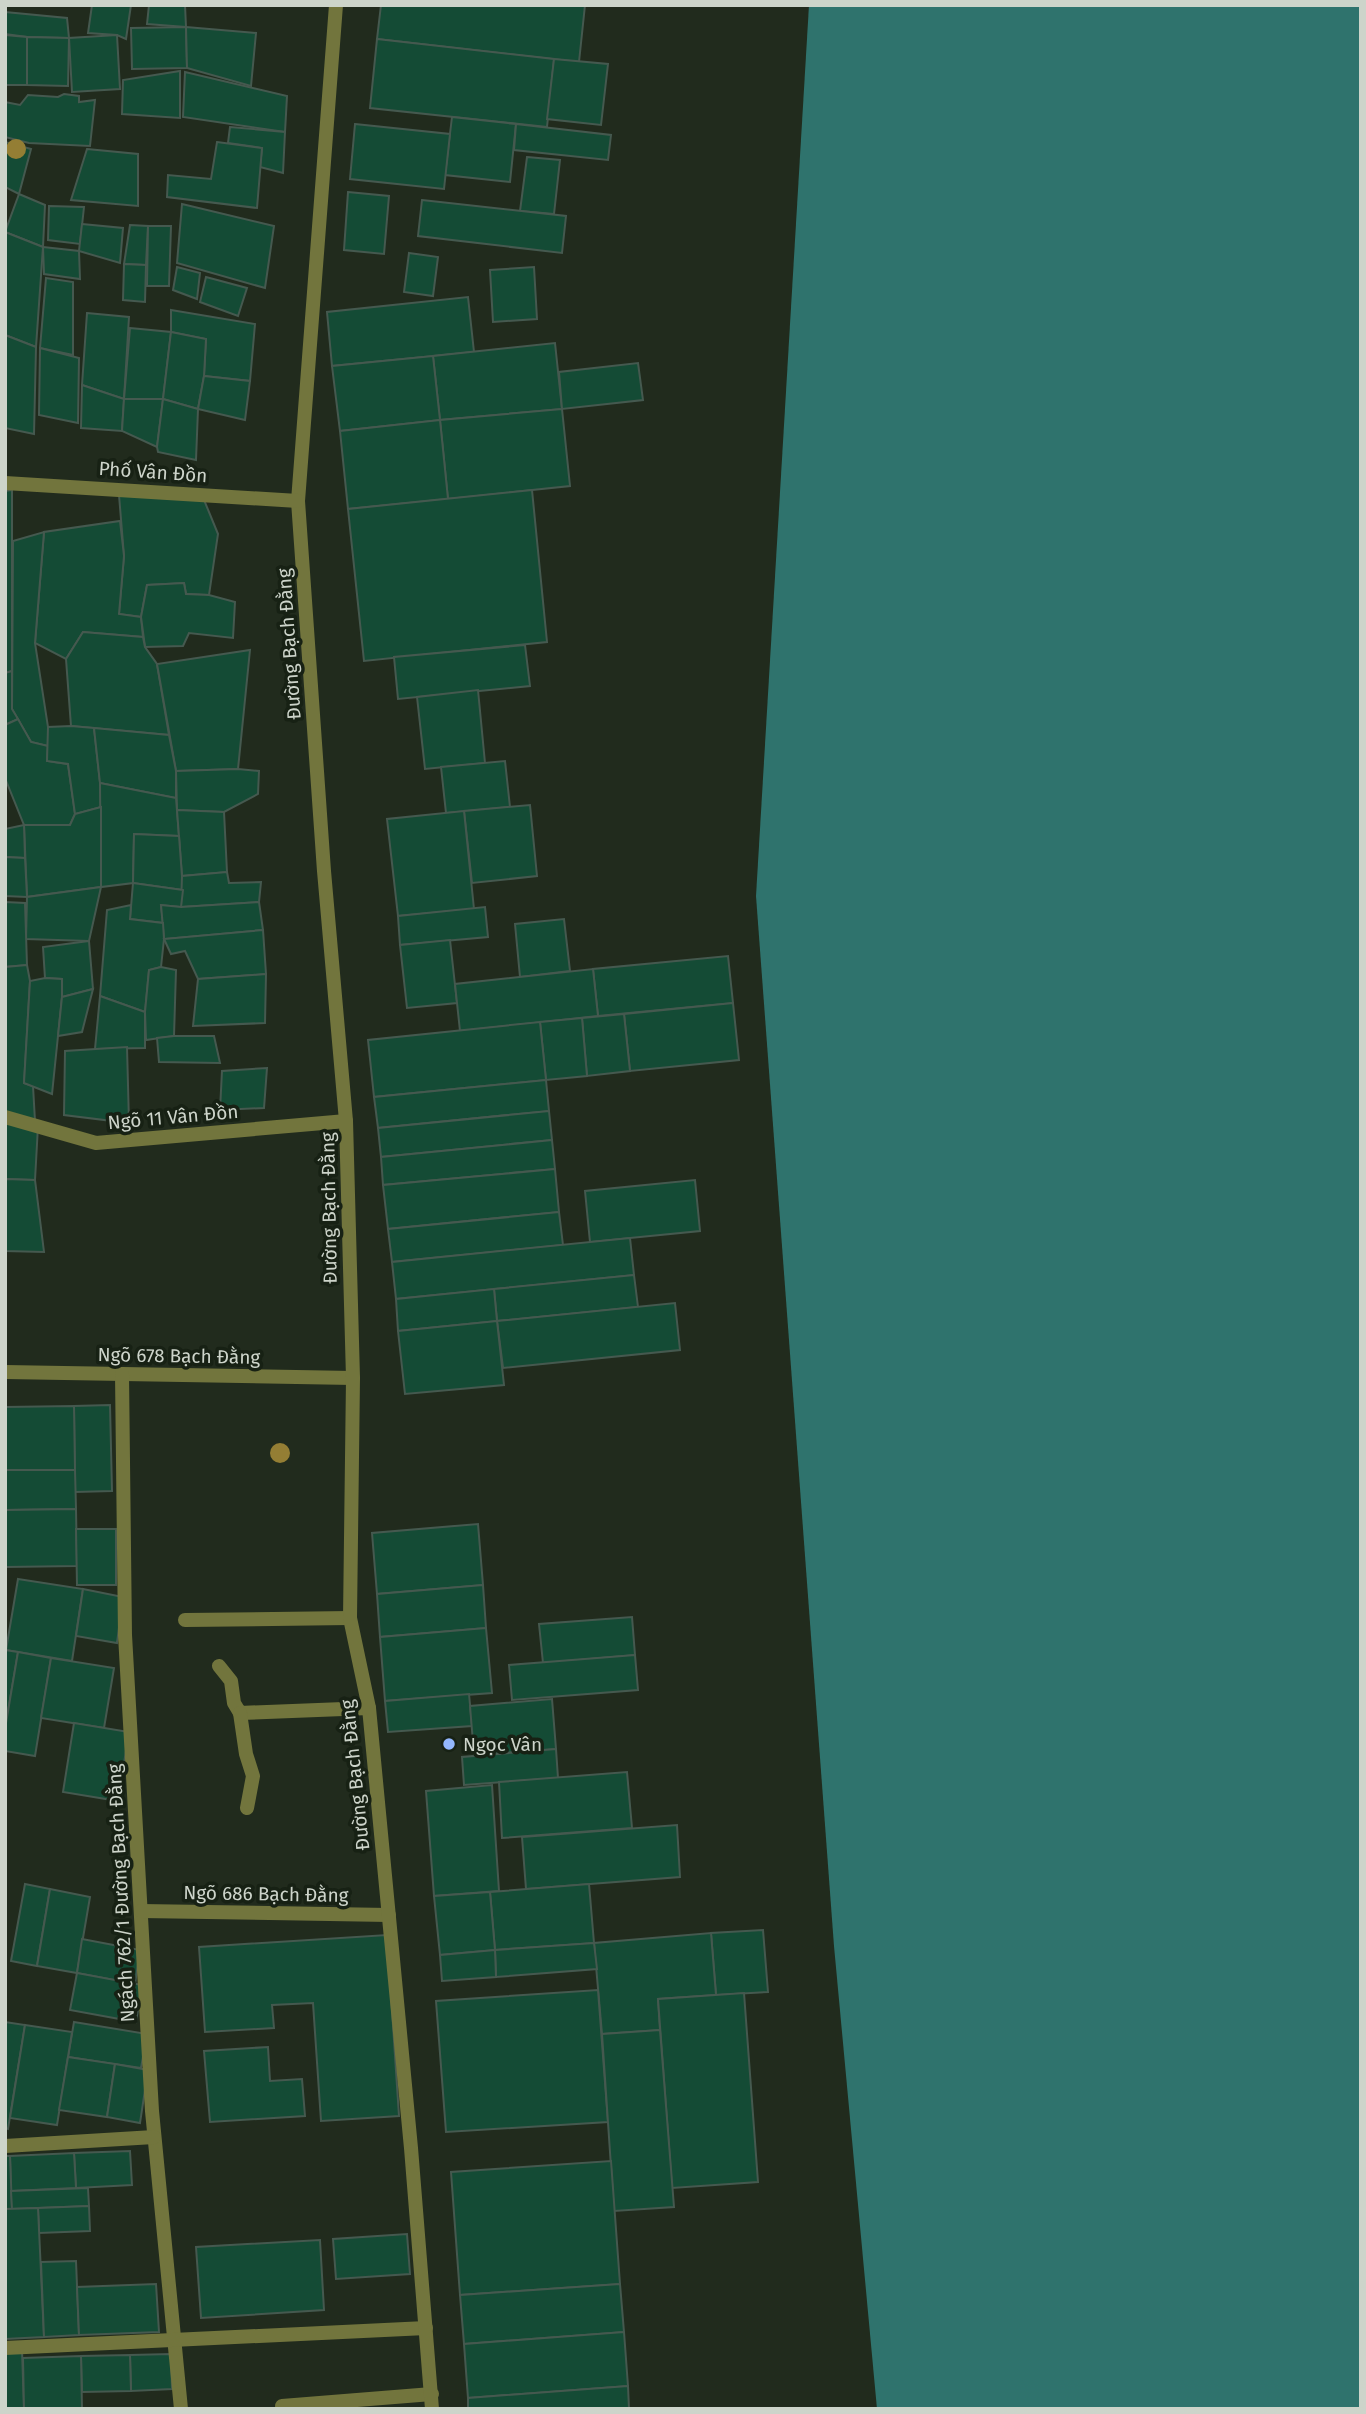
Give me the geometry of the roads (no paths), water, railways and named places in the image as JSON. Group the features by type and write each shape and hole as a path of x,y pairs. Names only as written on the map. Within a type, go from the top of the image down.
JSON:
{"street":[{"name":"Đường Bạch Đằng","path":"336,5 298,501 324,872 346,1121 353,1378 350,1618 369,1709 432,2401"},
{"name":"Phố Vân Đồn","path":"5,483 298,501"},
{"name":"Ngõ 11 Vân Đồn","path":"5,1117 96,1143 346,1121"},
{"name":"Ngõ 678 Bạch Đằng","path":"5,1372 353,1378"},
{"name":"Ngách 762/1 Đường Bạch Đằng","path":"122,1374 125,1635 155,2137 181,2409"},
{"path":"186,1620 350,1618"},
{"path":"219,1666 231,1681 253,1776 247,1808"},
{"path":"240,1713 369,1709"},
{"name":"Ngõ 686 Bạch Đằng","path":"141,1911 389,1915"},
{"path":"5,2147 155,2137"},
{"path":"5,2348 426,2328"},
{"path":"282,2406 432,2401"}],"water":[{"path":"809,5 1361,5 1361,2409 877,2409 834,1946 756,896"}],"place":[{"name":"Ngọc Vân","path":"449,1744"}]}
